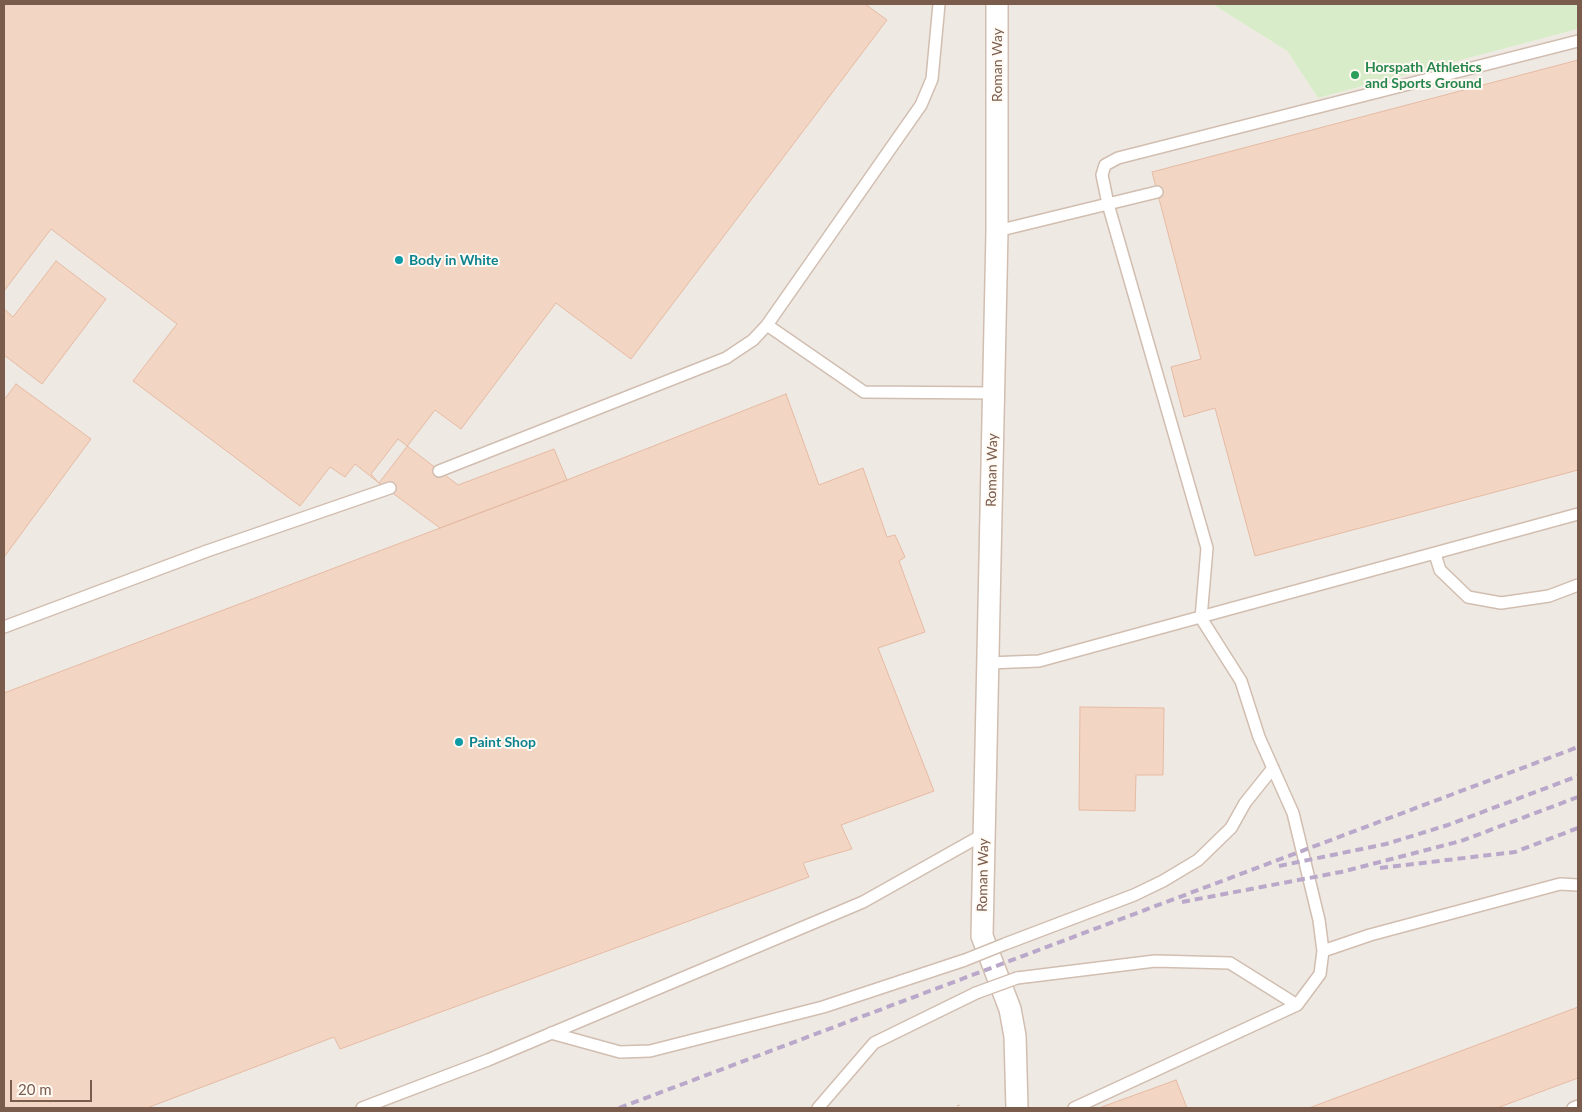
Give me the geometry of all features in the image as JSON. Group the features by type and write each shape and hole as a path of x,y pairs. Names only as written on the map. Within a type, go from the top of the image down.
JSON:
{"street":[{"name":"Roman Way","path":"997,4 997,231 982,936 1010,1009 1015,1036 1017,1108"}],"lane":[{"path":"439,471 726,358 752,340 767,325 921,105 932,79 939,4"},
{"path":"1074,1108 1297,1005 1320,974 1323,951 1320,920 1292,813 1259,737 1241,681 1201,618 1207,548 1108,204 1102,175 1105,164 1118,158 1578,41"},
{"path":"997,231 1157,192"},
{"path":"767,325 864,392 994,393"},
{"path":"4,627 207,551 390,488"},
{"path":"988,663 1039,661 1578,514"},
{"path":"1435,554 1440,570 1468,597 1501,603 1549,596 1578,585"},
{"path":"552,1033 620,1052 650,1051 824,1007 965,960 1134,895 1163,881 1198,860 1230,828 1246,803 1273,768"},
{"path":"362,1108 552,1033 862,902 984,834"},
{"path":"1323,951 1370,935 1560,884 1578,885"},
{"path":"818,1108 874,1043 976,993 1017,978 1155,961 1230,963 1297,1005"},
{"path":"1573,1108 1578,1106"}],"shaded area":[{"path":"4,4 1212,4 1287,51 1318,98 1578,29 1578,1108 4,1108"}],"green space":[{"name":"Horspath Athletics and Sports Ground","path":"1212,4 1578,4 1578,29 1318,98 1287,51"}],"building":[{"name":"Body in White","path":"4,4 865,4 887,20 631,359 556,303 461,429 435,410 379,483 355,464 345,477 330,467 300,506 133,381 177,324 51,229 4,291"},
{"path":"1578,60 1578,470 1255,556 1215,408 1184,417 1171,367 1201,359 1152,172"},
{"path":"56,261 106,299 42,384 4,355 4,309 13,317"},
{"path":"16,384 91,439 4,557 4,400"},
{"name":"Paint Shop","path":"786,394 819,485 863,468 887,537 895,535 905,557 899,561 925,632 878,648 934,791 841,825 852,849 803,863 809,877 340,1049 334,1037 147,1108 4,1108 4,693 567,480"},
{"path":"398,439 458,485 554,449 567,480 440,528 379,483 371,474"},
{"path":"1080,707 1164,708 1163,775 1136,775 1135,811 1079,810"},
{"path":"1578,1007 1578,1078 1497,1108 1309,1108"},
{"path":"1176,1080 1187,1108 1099,1108"}],"railway":[{"path":"619,1108 1578,747"},
{"path":"1279,866 1386,844 1448,825 1578,776"},
{"path":"1182,902 1341,872 1461,841 1578,797"},
{"path":"1380,868 1515,852 1578,828"}],"place":[{"name":"Horspath Athletics and Sports Ground","path":"1355,75"},
{"name":"Body in White","path":"399,260"},
{"name":"Paint Shop","path":"459,742"}]}
